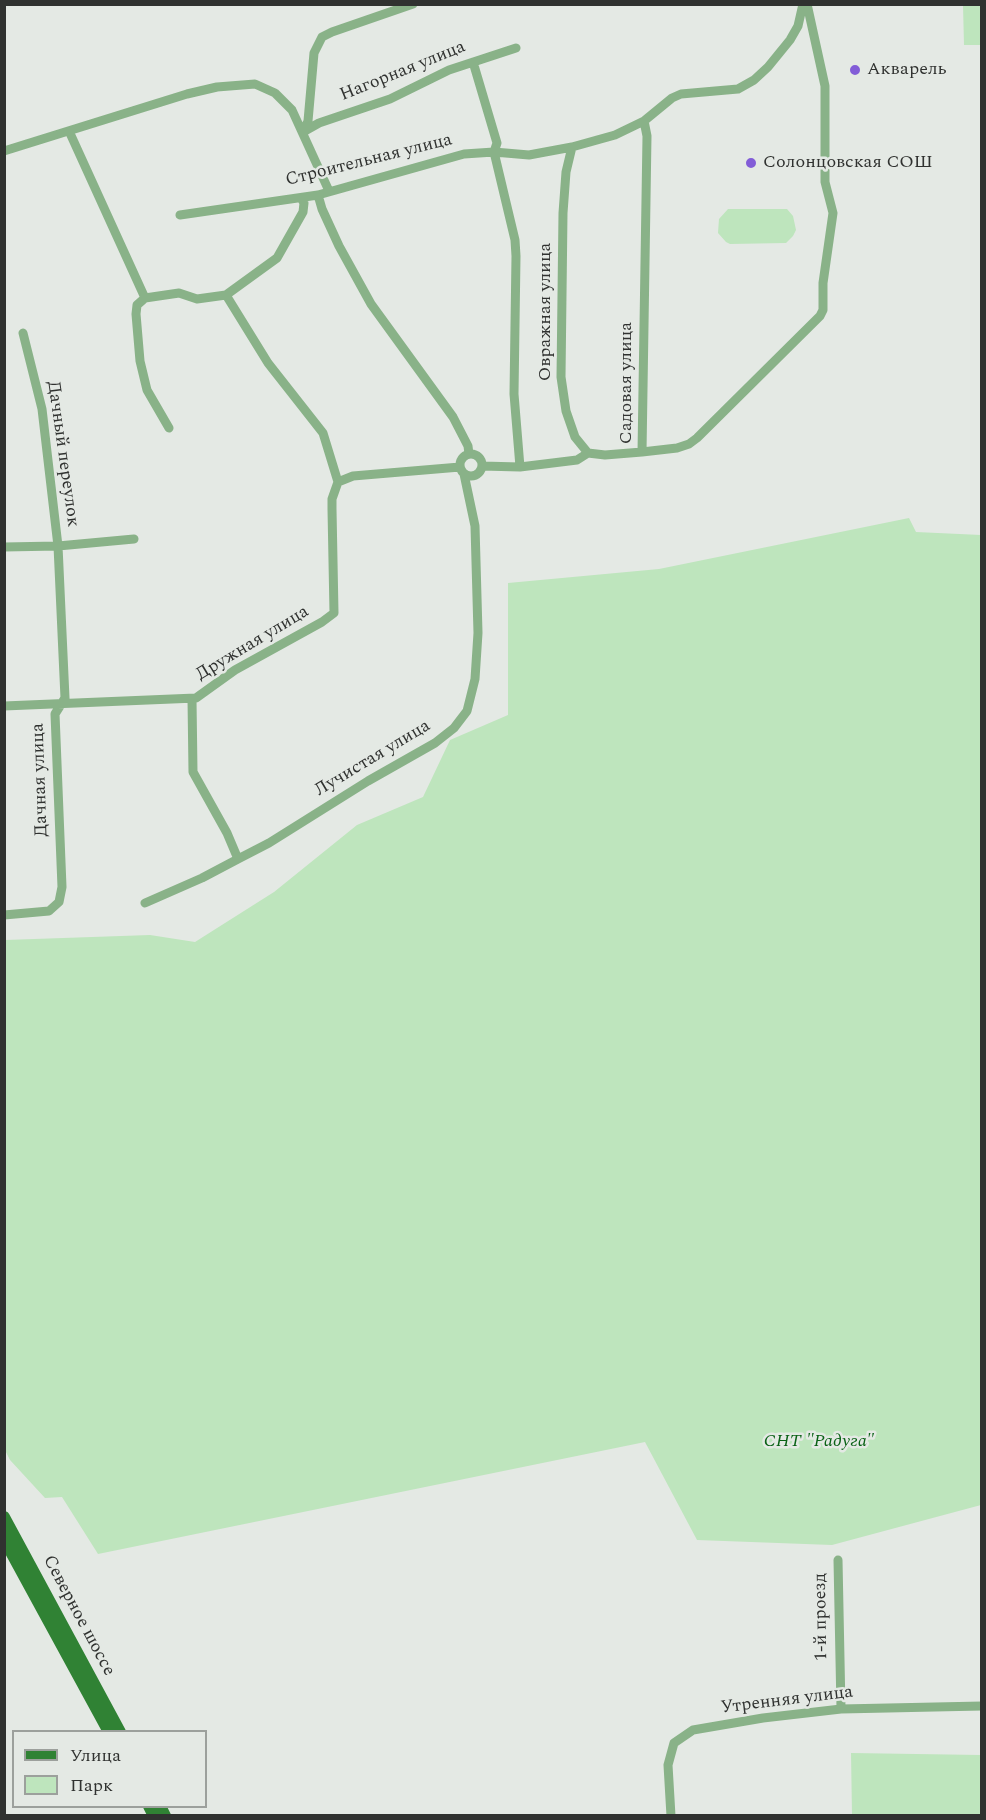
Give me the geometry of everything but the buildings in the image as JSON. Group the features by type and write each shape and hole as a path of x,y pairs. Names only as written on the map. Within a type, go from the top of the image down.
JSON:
{"main road":[{"name":"Северное шоссе","path":"4,1517 119,1730"},
{"name":"Северное шоссе","path":"4,1539 108,1730"}],"street":[{"path":"303,132 308,121 314,53 322,37 412,4"},
{"name":"Строительная улица","path":"180,215 318,195 464,154 494,152 529,155 572,147 615,135 644,121 672,98 681,94 738,89 754,80 790,40 798,26 805,4"},
{"name":"Садовая улица","path":"644,121 647,136 642,452 683,446 697,438 820,316 823,310 823,283 833,213 824,172 825,86 805,4"},
{"name":"Нагорная улица","path":"303,132 319,123 390,99 449,70 516,48"},
{"path":"473,62 497,143 494,152 515,240 514,394 520,467"},
{"path":"4,151 187,94 217,87 255,84 268,88 292,110 329,191"},
{"path":"69,131 145,298"},
{"name":"Овражная улица","path":"572,147 564,191 561,376 566,411 575,437 588,453"},
{"path":"318,195 339,246 371,304 453,417 468,446 469,454"},
{"path":"169,428 147,390 140,361 137,305 145,298 178,293 197,299 226,295 277,258 303,212 304,203 301,198"},
{"path":"226,295 268,363 323,433 338,482 353,476 462,470 474,475 480,471 482,466 479,457 469,454 461,459 462,470"},
{"name":"Дачный переулок","path":"23,333 42,409 57,546"},
{"path":"482,466 520,467 577,460 588,453 604,455 642,452"},
{"name":"Лучистая улица","path":"145,903 202,878 269,843 368,781 435,743 454,728 467,711 475,679 478,633 475,526 462,470"},
{"name":"Дружная улица","path":"4,706 192,699 235,670 322,622 333,613 332,499 338,482"},
{"path":"4,548 134,539"},
{"name":"Дачная улица","path":"4,915 49,911 56,906 61,896 55,714 65,698 57,546"},
{"path":"192,699 192,772 227,832 238,859"},
{"name":"1-й проезд","path":"838,1560 841,1709"},
{"name":"Утренняя улица","path":"671,1815 668,1765 674,1743 693,1730 763,1718 841,1709 981,1706"}],"green space":[{"path":"963,5 981,5 981,45 964,45"},
{"path":"728,209 787,209 793,216 796,230 786,243 730,244 718,233 719,219"},
{"name":"СНТ \"Радуга\"","path":"909,518 916,532 981,535 981,1505 832,1545 697,1540 645,1442 98,1554 62,1497 45,1498 10,1460 5,1450 5,940 150,935 195,942 274,892 357,825 423,797 450,740 508,715 508,583 659,569"},
{"path":"851,1753 981,1755 981,1815 852,1815"}],"place":[{"name":"Акварель","path":"855,70"},
{"name":"Солонцовская СОШ","path":"751,163"}]}
